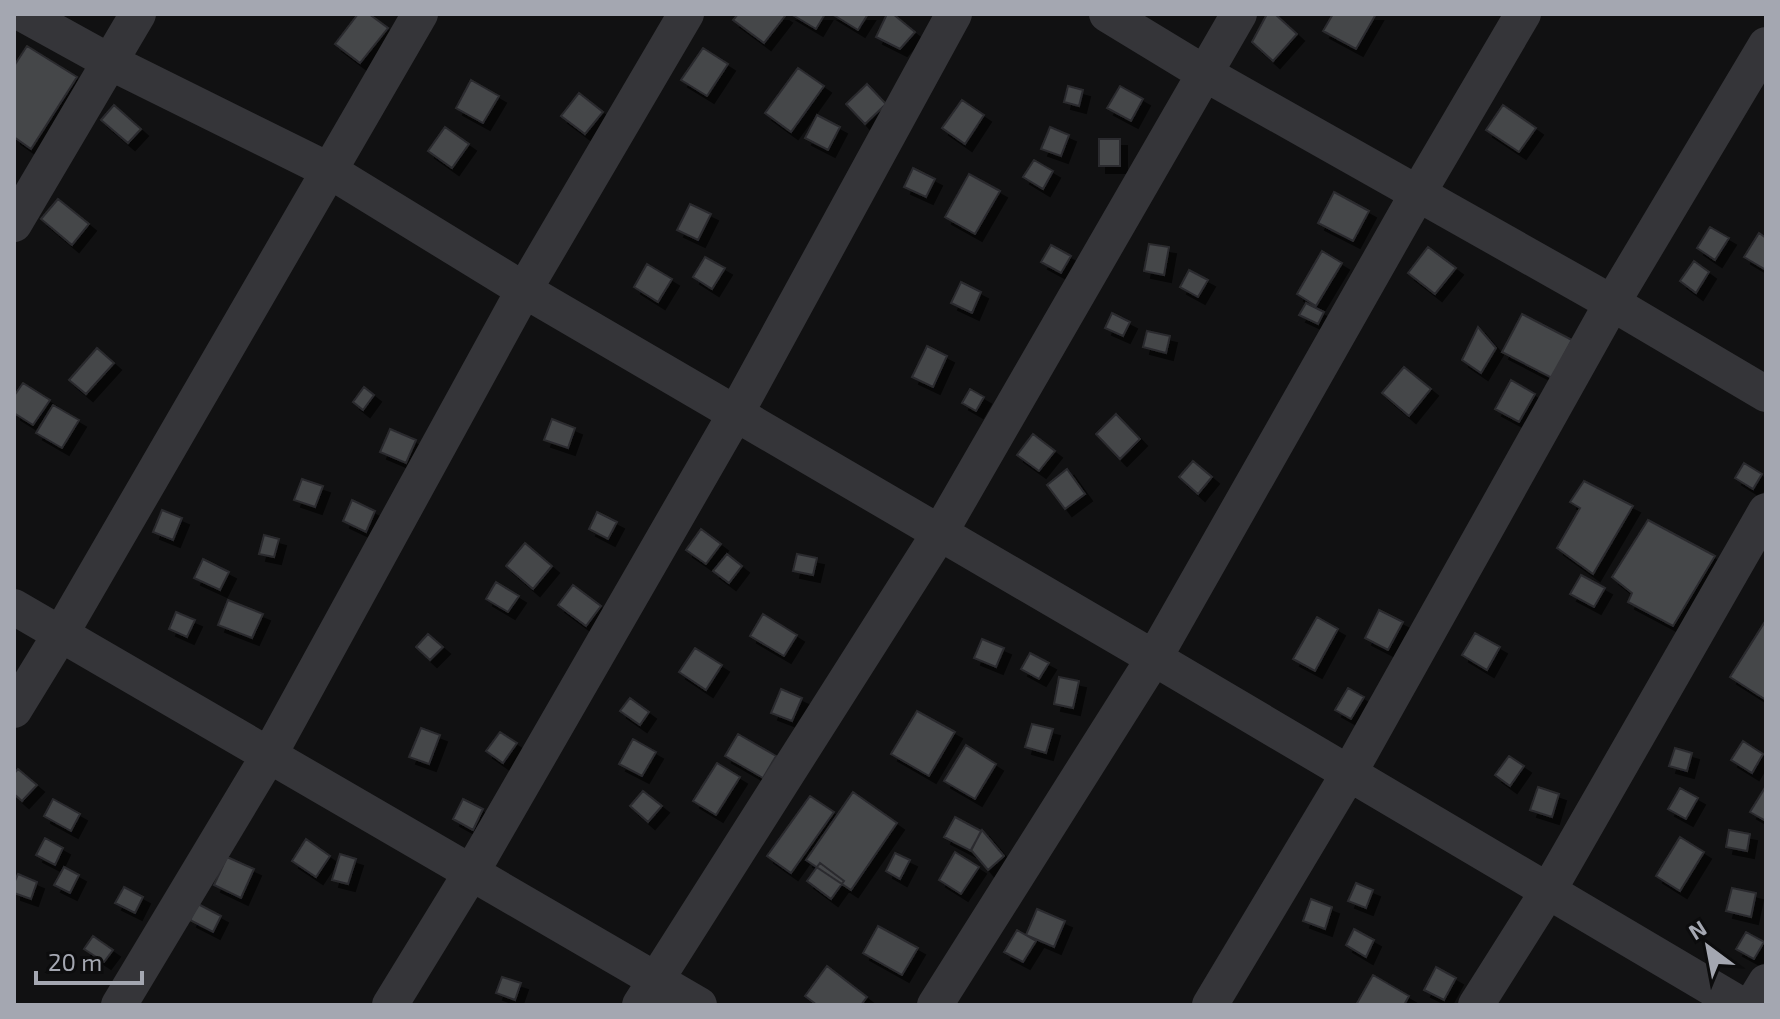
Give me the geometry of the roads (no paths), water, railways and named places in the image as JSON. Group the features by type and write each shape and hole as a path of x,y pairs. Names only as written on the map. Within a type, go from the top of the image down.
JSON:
{"street":[{"path":"23,14 110,62 330,171 524,290 1741,1005"},
{"path":"14,224 138,14"},
{"path":"14,710 420,14"},
{"path":"119,1005 269,755 524,290 686,14"},
{"path":"390,1005 471,873 736,413 954,14"},
{"path":"1107,14 1204,73 1612,303 1766,394"},
{"path":"648,992 939,534 1239,14"},
{"path":"935,1005 1154,658 1523,14"},
{"path":"1210,1005 1349,773 1612,303 1766,45"},
{"path":"1476,1005 1548,891 1766,511"},
{"path":"14,607 471,873 648,992 699,1005"},
{"path":"1752,1005 1766,982"}]}
